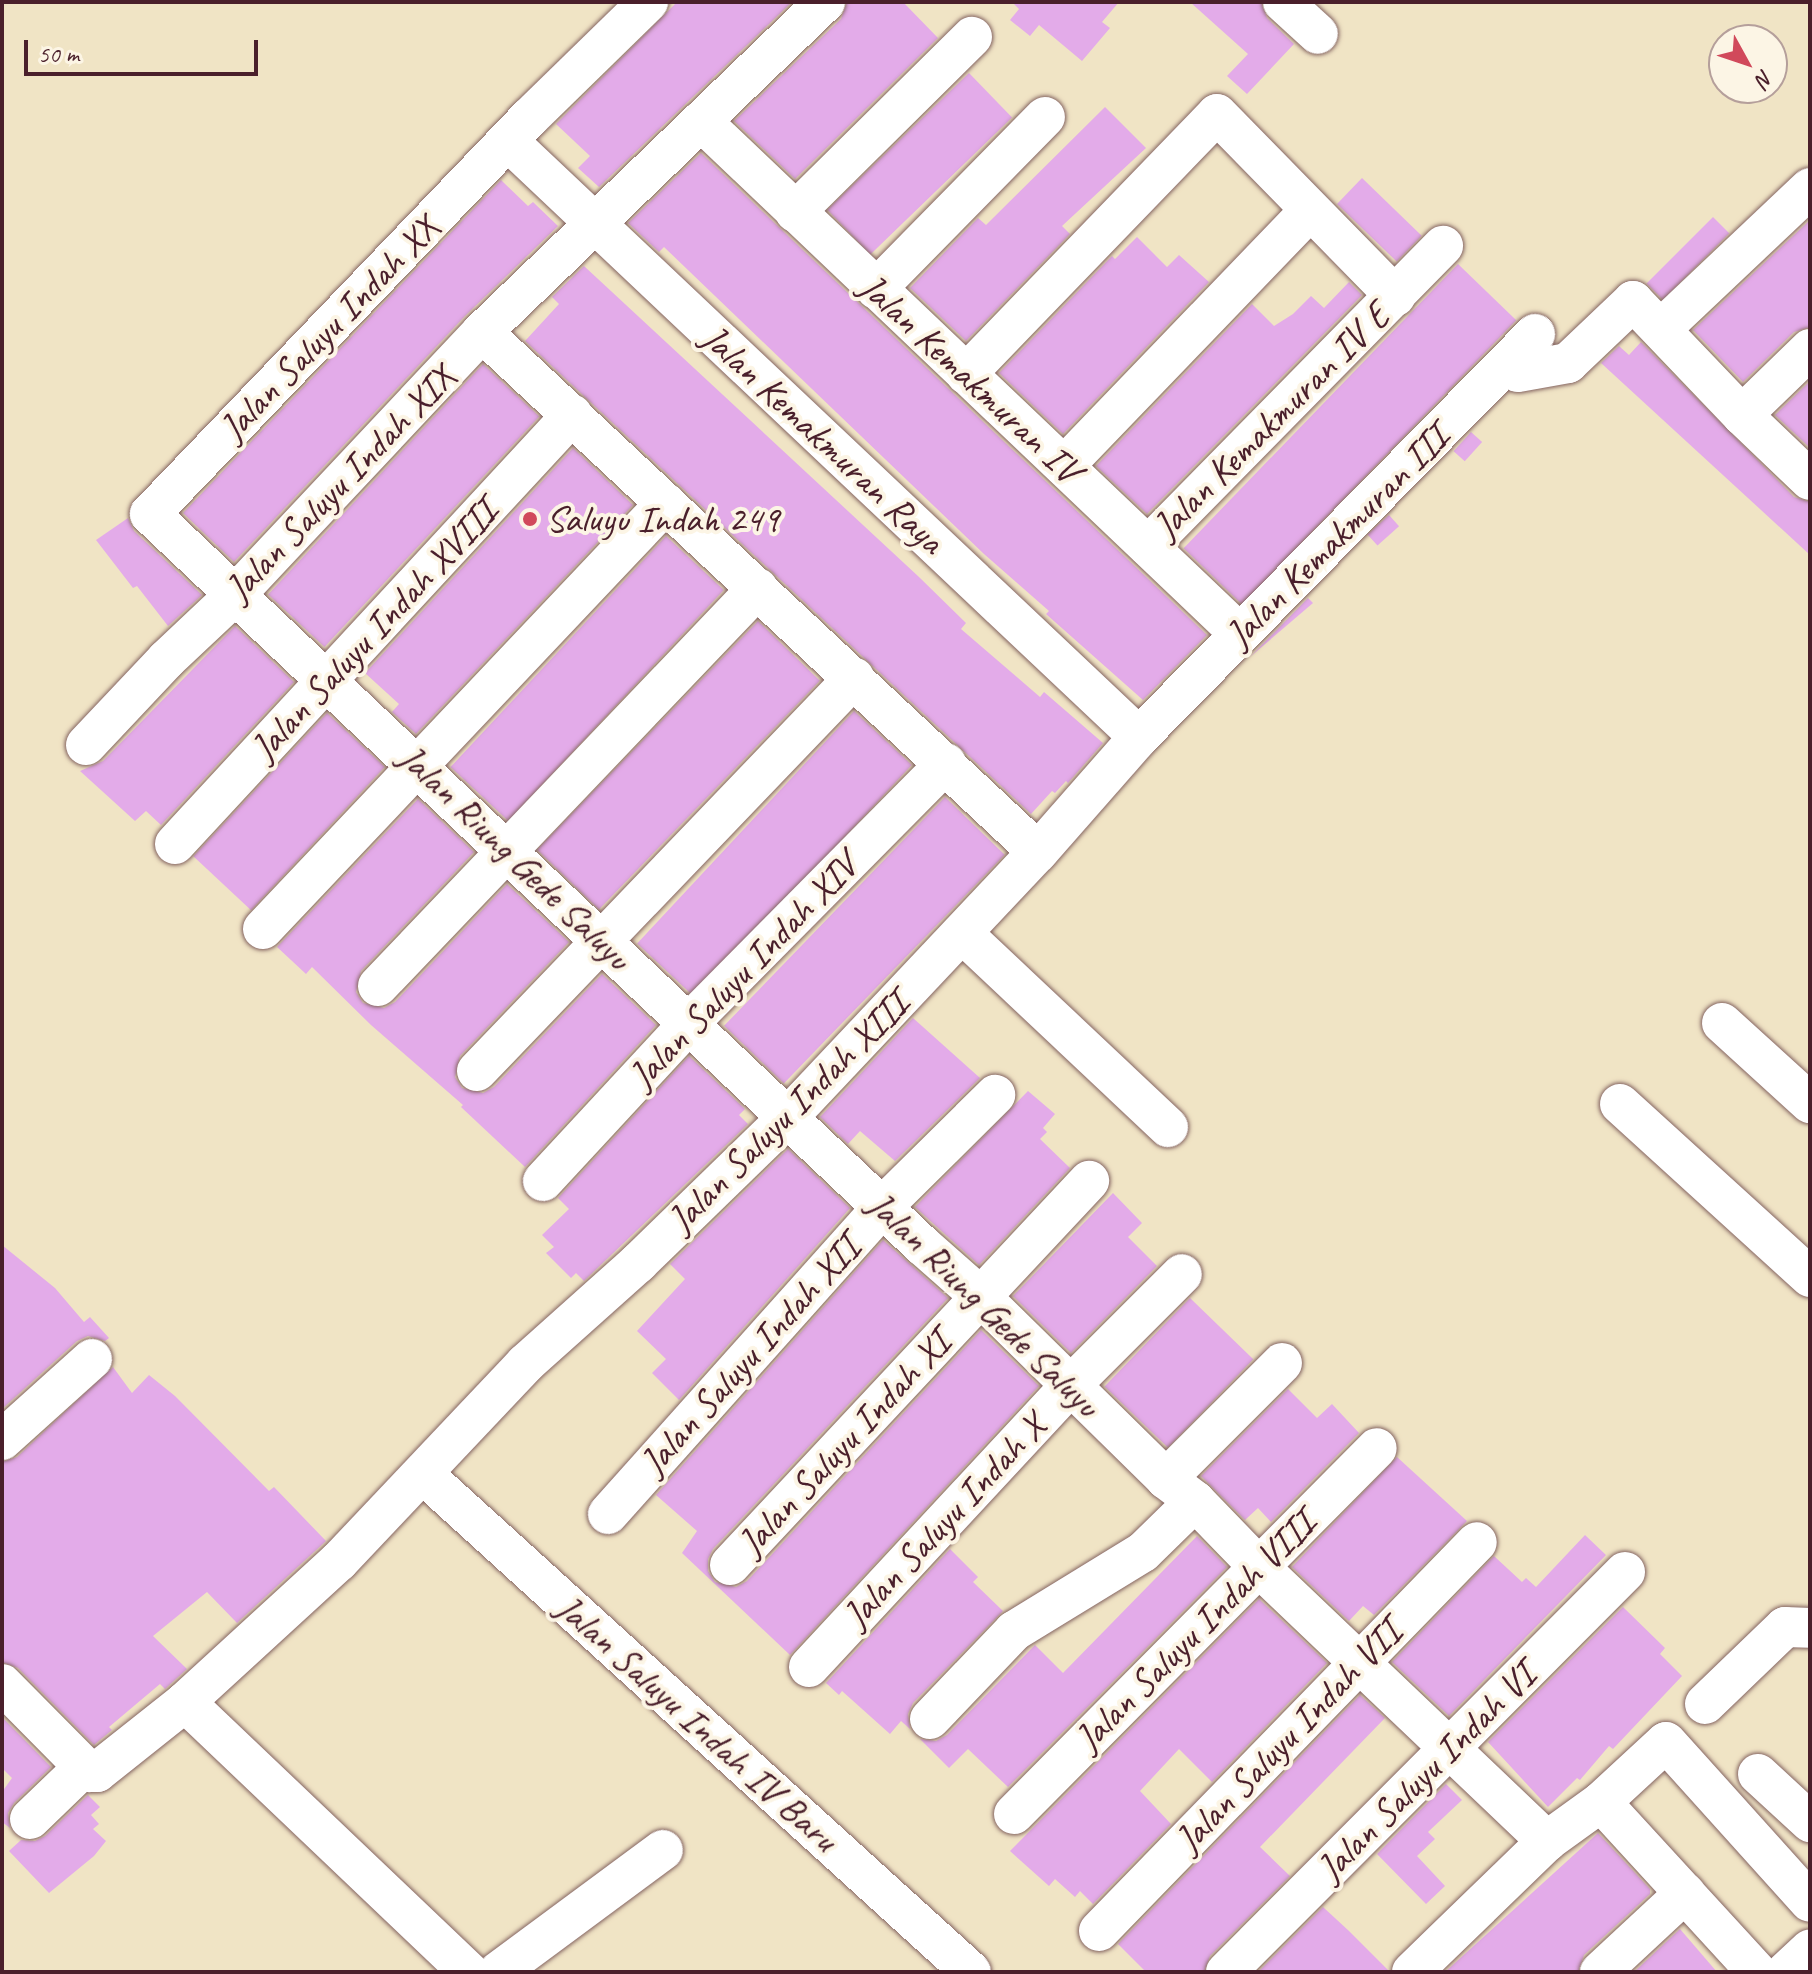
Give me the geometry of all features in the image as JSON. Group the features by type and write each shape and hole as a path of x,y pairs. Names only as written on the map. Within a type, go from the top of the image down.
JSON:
{"street":[{"name":"Jalan Saluyu Indah XX","path":"150,514 508,141 648,2"},
{"name":"Jalan Saluyu Indah XIX","path":"86,745 166,660 235,595 482,332 825,2"},
{"path":"1283,2 1318,34"},
{"path":"795,212 972,37"},
{"name":"Jalan Kemakmuran IV E","path":"966,374 1217,114 1395,296"},
{"path":"876,289 1045,117"},
{"name":"Jalan Kemakmuran IV","path":"701,121 1240,634"},
{"name":"Jalan Kemakmuran Raya","path":"508,141 1139,737"},
{"path":"1661,329 1810,188"},
{"path":"1064,466 1310,210"},
{"name":"Jalan Kemakmuran IV E","path":"1148,546 1443,246"},
{"path":"1508,363 1518,372 1568,363 1633,301 1742,415 1810,480"},
{"path":"482,332 1038,852"},
{"name":"Jalan Kemakmuran III","path":"1139,737 1535,334"},
{"path":"1742,415 1810,349"},
{"name":"Jalan Saluyu Indah XVIII","path":"175,844 572,415"},
{"path":"263,929 666,503"},
{"name":"Jalan Riung Gede Saluyu","path":"150,514 981,1297 1070,1386 1547,1841"},
{"path":"378,986 758,588"},
{"path":"477,1071 854,678"},
{"name":"Jalan Saluyu Indah XIII","path":"83,1768 97,1772 185,1702 339,1561 525,1364 638,1263 788,1117 1038,852 1139,737"},
{"name":"Jalan Saluyu Indah XIV","path":"543,1181 690,1022 946,763"},
{"path":"962,933 1168,1127"},
{"path":"1722,1023 1810,1103"},
{"name":"Jalan Saluyu Indah XII","path":"608,1514 883,1206 995,1095"},
{"path":"1620,1104 1810,1277"},
{"name":"Jalan Saluyu Indah XI","path":"730,1565 1089,1181"},
{"name":"Jalan Saluyu Indah X","path":"809,1667 1070,1386 1182,1274"},
{"path":"2,1440 92,1359"},
{"path":"930,1719 1014,1631 1143,1552 1181,1490 1282,1363"},
{"name":"Jalan Saluyu Indah VIII","path":"1014,1814 1377,1448"},
{"name":"Jalan Saluyu Indah IV Baru","path":"423,1474 971,1972"},
{"name":"Jalan Saluyu Indah VII","path":"1099,1931 1477,1542"},
{"name":"Jalan Saluyu Indah VI","path":"1226,1972 1625,1572"},
{"path":"1705,1704 1785,1627 1810,1628"},
{"path":"2,1684 83,1768 30,1819"},
{"path":"185,1702 469,1972"},
{"path":"1412,1972 1547,1841 1601,1802 1666,1742 1810,1902"},
{"path":"1758,1774 1810,1822"},
{"path":"1601,1802 1757,1972"},
{"path":"498,1972 663,1850"},
{"path":"1600,1972 1685,1893"},
{"path":"1786,1972 1810,1950"}],"building":[{"path":"677,2 792,2 599,187 578,168 590,156 556,124"},
{"path":"847,2 903,2 938,38 795,179 734,121 841,19"},
{"path":"1012,2 1119,2 1102,22 1110,28 1082,61 1039,25 1030,36 1010,20 1019,9"},
{"path":"1190,2 1261,2 1267,18 1294,44 1247,94 1227,76 1248,54"},
{"path":"969,73 1012,118 870,254 827,210"},
{"path":"1105,107 1146,148 1062,226 1070,234 966,341 910,288 978,218 986,225"},
{"path":"701,153 1207,635 1143,700 1046,614 1049,611 984,554 664,247 659,252 628,223"},
{"path":"1362,178 1422,236 1397,262 1337,204"},
{"path":"501,180 528,206 533,202 558,226 465,316 234,562 183,513"},
{"path":"1713,217 1729,233 1663,300 1647,283"},
{"path":"1810,220 1810,327 1794,332 1743,382 1693,330"},
{"path":"1137,237 1167,267 1179,255 1209,282 1063,434 999,373 1112,256 1115,259"},
{"path":"1458,264 1516,320 1242,604 1184,548"},
{"path":"584,266 919,577 966,623 961,629 1040,697 1044,692 1103,743 1068,783 1066,781 1055,793 1052,791 1031,814 525,341 559,304 552,297"},
{"path":"1349,282 1362,295 1147,514 1096,466 1252,304 1274,326 1293,314 1311,296 1324,308"},
{"path":"1641,342 1794,497 1810,502 1810,555 1601,363 1619,346 1629,355"},
{"path":"483,364 539,417 324,647 268,594"},
{"path":"1810,381 1810,448 1775,415"},
{"path":"1471,432 1482,442 1465,461 1454,451"},
{"path":"573,448 633,505 416,734 392,712 399,704 365,673"},
{"path":"1389,515 1399,526 1377,546 1367,534"},
{"path":"128,518 134,531 202,595 168,626 137,586 133,588 96,540"},
{"path":"666,536 724,590 508,821 450,767"},
{"path":"1308,598 1313,603 1250,657"},
{"path":"758,621 820,681 599,909 537,850"},
{"path":"235,626 294,682 161,825 146,811 135,821 80,771 103,761"},
{"path":"854,711 912,765 695,997 637,944"},
{"path":"327,713 385,767 251,910 193,856"},
{"path":"945,797 1005,855 784,1083 724,1026"},
{"path":"418,799 474,852 361,971 356,992 363,1003 384,1008 395,1002 507,884 569,942 460,1056 455,1077 462,1088 483,1093 494,1087 602,974 656,1025 525,1167 461,1107 463,1105 371,1025 312,967 306,974 277,947"},
{"path":"913,1018 980,1078 895,1161 860,1131 848,1144 820,1117"},
{"path":"689,1056 745,1109 739,1115 748,1124 584,1281 576,1273 571,1278 546,1253 554,1247 542,1235 569,1209 558,1198"},
{"path":"1028,1091 1055,1114 1043,1128 1047,1132 1040,1139 1070,1168 979,1265 915,1207"},
{"path":"788,1149 850,1208 679,1400 652,1373 666,1359 637,1331 685,1279 670,1264"},
{"path":"1113,1193 1142,1223 1128,1237 1157,1266 1071,1353 1013,1296"},
{"path":"883,1240 948,1298 713,1549 708,1559 708,1571 715,1582 736,1587 747,1581 981,1330 1039,1386 790,1655 682,1553 697,1531 656,1495"},
{"path":"2,1245 55,1288 84,1322 90,1317 109,1338 105,1341 88,1336 77,1341 2,1409"},
{"path":"1190,1298 1253,1359 1168,1448 1105,1386"},
{"path":"113,1367 132,1393 149,1375 175,1396 269,1491 274,1487 326,1541 237,1623 207,1592 153,1636 187,1669 165,1689 160,1684 109,1727 112,1730 94,1745 18,1668 2,1662 2,1462 17,1457"},
{"path":"1288,1389 1317,1418 1332,1404 1359,1433 1271,1522 1258,1508 1245,1520 1201,1476"},
{"path":"1397,1457 1467,1521 1374,1615 1363,1606 1349,1621 1292,1567"},
{"path":"1585,1535 1606,1555 1449,1716 1392,1662 1494,1556 1522,1582 1526,1578 1536,1587"},
{"path":"1197,1536 1227,1567 1008,1787 968,1749 949,1768 920,1739 936,1741 947,1735 1035,1645 1063,1673"},
{"path":"950,1549 978,1577 973,1582 1003,1611 913,1703 908,1714 910,1729 901,1721 890,1734 842,1691 839,1695 826,1683"},
{"path":"1259,1599 1327,1663 1212,1782 1179,1749 1140,1791 1171,1824 1093,1904 1080,1891 1075,1897 1055,1879 1049,1886 1010,1851"},
{"path":"1623,1607 1665,1648 1660,1654 1682,1676 1613,1749 1609,1746 1580,1780 1577,1778 1548,1807 1488,1742"},
{"path":"1360,1695 1385,1718 1260,1847 1290,1876 1210,1956 1204,1972 1146,1972 1118,1944"},
{"path":"2,1717 51,1767 14,1803 8,1813 10,1828 2,1822 2,1792 12,1778 2,1768"},
{"path":"1446,1784 1462,1800 1428,1832 1435,1839 1417,1856 1445,1886 1426,1904 1377,1854"},
{"path":"88,1795 100,1807 91,1815 99,1824 93,1829 106,1841 94,1856 49,1893 9,1851 21,1840 35,1841 45,1836"},
{"path":"1598,1833 1650,1889 1650,1894 1584,1955 1578,1972 1445,1972"},
{"path":"1323,1907 1349,1931 1390,1972 1258,1972"},
{"path":"1680,1929 1717,1972 1634,1972"}],"place":[{"name":"Saluyu Indah 249","path":"530,519"}]}
